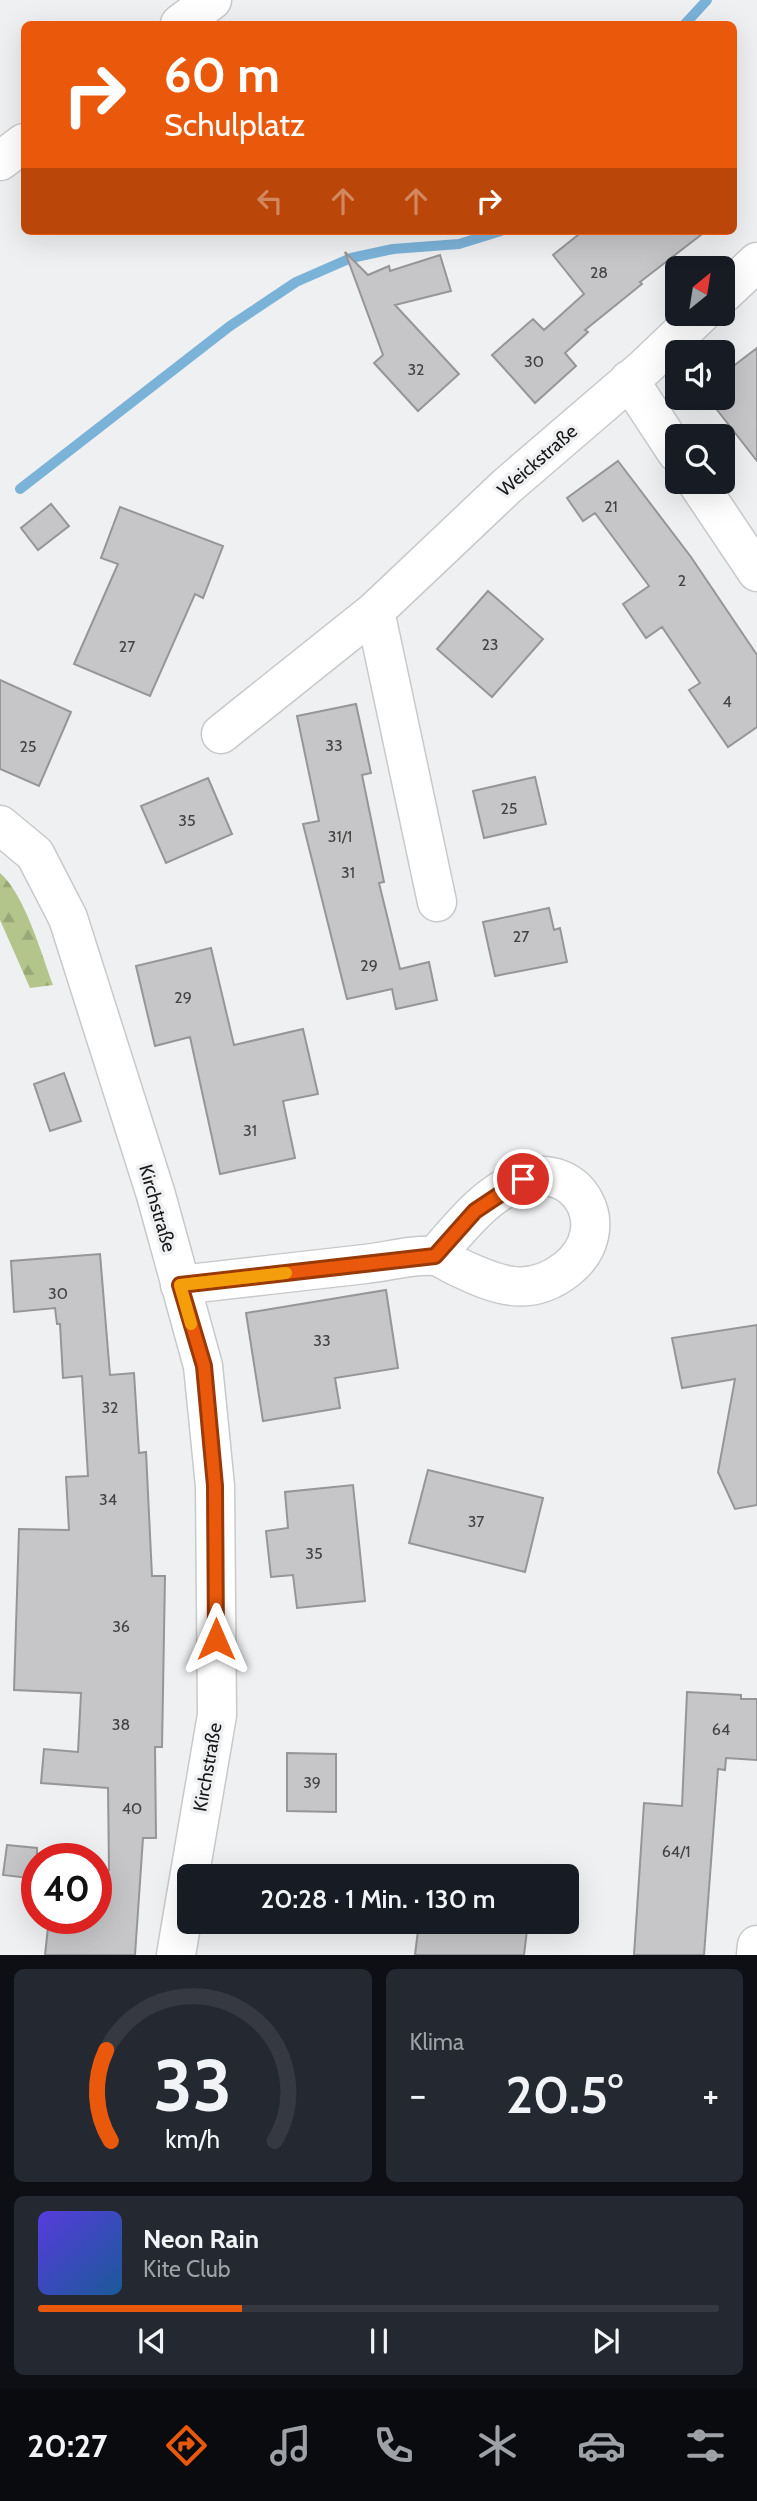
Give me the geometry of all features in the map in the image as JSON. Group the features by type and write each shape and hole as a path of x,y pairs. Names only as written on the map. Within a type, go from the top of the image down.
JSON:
{"street":[{"path":"184,21 212,0"},
{"path":"0,161 21,145"},
{"path":"735,283 757,262"},
{"name":"Weickstraße","path":"221,734 375,611 507,486 688,326"},
{"path":"629,380 665,435"},
{"path":"705,494 757,572"},
{"path":"375,611 437,902"},
{"name":"Kirchstraße","path":"0,825 35,854 68,918 156,1195 204,1366 215,1486 217,1715 176,1955"},
{"path":"180,1285 435,1256"},
{"path":"756,1955 757,1945"}],"green space":[{"path":"0,873 25,910 53,985 30,988 0,920"}],"building":[{"path":"578,235 701,235 674,256 665,256 665,263 640,282 642,284 585,330 588,332 565,353 576,366 535,403 492,355 533,319 544,330 584,294 553,255"},
{"path":"345,252 368,275 389,266 390,271 440,255 451,291 395,305 459,374 418,411 374,363 383,355"},
{"path":"757,348 757,461 735,433 735,424 728,424 717,410 735,410 735,365"},
{"path":"618,461 691,557 757,655 757,727 728,747 689,690 700,683 662,627 646,638 623,604 649,586 595,513 583,521 567,498"},
{"path":"51,504 69,526 38,550 21,528"},
{"path":"120,507 223,546 203,598 195,594 150,696 74,664 118,564 101,558"},
{"path":"488,591 543,639 492,697 437,649"},
{"path":"0,680 71,712 39,786 0,769"},
{"path":"356,704 371,773 362,775 384,882 379,883 400,969 429,962 437,1000 396,1009 392,989 347,999 303,824 319,821 297,716"},
{"path":"535,777 546,824 484,838 473,791"},
{"path":"208,778 232,834 166,863 141,806"},
{"path":"549,908 554,930 560,928 567,962 495,976 483,922"},
{"path":"211,948 234,1045 303,1029 318,1094 283,1101 295,1158 220,1174 190,1037 155,1046 136,966"},
{"path":"64,1073 81,1121 50,1131 34,1084"},
{"path":"100,1254 110,1375 134,1373 139,1453 146,1452 152,1576 165,1576 162,1747 155,1747 156,1838 143,1838 135,1955 45,1955 47,1934 112,1934 112,1843 109,1843 108,1788 41,1783 44,1749 78,1752 81,1693 14,1690 19,1529 69,1530 66,1477 88,1476 82,1376 63,1378 60,1324 57,1324 55,1308 14,1312 11,1261"},
{"path":"386,1290 398,1368 335,1378 340,1408 263,1421 246,1313"},
{"path":"757,1325 757,1505 735,1509 718,1472 735,1379 682,1388 672,1338"},
{"path":"428,1470 543,1498 525,1572 409,1543"},
{"path":"353,1485 365,1601 297,1608 293,1575 271,1577 266,1531 288,1528 285,1492"},
{"path":"687,1692 741,1695 741,1699 757,1699 757,1760 726,1758 725,1770 718,1769 704,1955 634,1955 644,1803 682,1806"},
{"path":"287,1753 336,1754 336,1812 287,1811"},
{"path":"7,1845 21,1846 21,1877 3,1875"},
{"path":"418,1934 527,1934 524,1955 415,1955"}],"waterway":[{"path":"688,21 707,0"},
{"path":"20,489 230,326 296,282 351,258 393,249 459,244 488,235"}],"slow traffic":[{"path":"191,1324 180,1285 286,1273"}],"route":[{"path":"216,1639 215,1486 204,1366 180,1285 435,1256 475,1211 498,1193 523,1179"}]}
